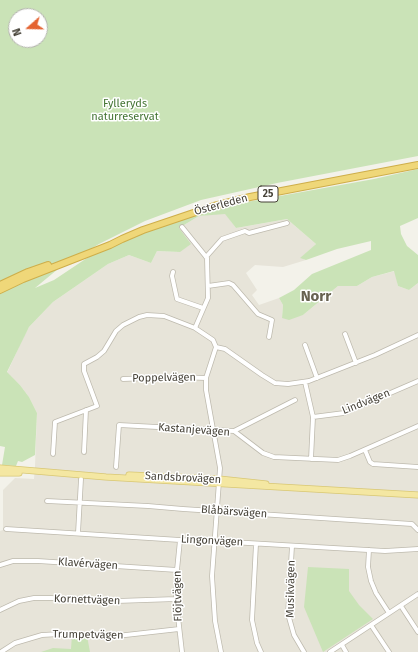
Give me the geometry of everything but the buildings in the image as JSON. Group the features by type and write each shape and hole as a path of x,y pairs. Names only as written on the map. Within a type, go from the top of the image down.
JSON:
{"highway":[{"name":"Österleden","path":"0,285 28,272 108,241 122,238 214,206 418,165"},
{"name":"Österleden","path":"0,290 23,279 110,245 122,238"}],"main road":[{"name":"Sandsbrovägen","path":"0,468 87,475 106,474 219,482 257,483 278,487 418,496"},
{"name":"Sandsbrovägen","path":"0,473 37,472"}],"street":[{"path":"206,257 222,239 245,232 249,233 287,223"},
{"path":"182,227 207,258 208,298 195,328"},
{"path":"173,272 172,276 177,299 203,308"},
{"path":"208,286 229,283 233,285 258,314 272,320 269,337"},
{"path":"54,454 55,422 97,406 84,371 84,364 98,357 104,351 116,331 123,325 139,317 147,315 164,316 195,328 213,340 216,347 206,378 206,390 212,430 219,459 219,482 214,541 213,599 215,621 221,652"},
{"path":"346,334 356,363"},
{"path":"216,347 225,349 262,376 275,383 288,384 305,382 317,378 375,355 418,334"},
{"path":"304,345 317,378"},
{"name":"Poppelvägen","path":"123,379 176,377 206,378"},
{"name":"Lindvägen","path":"313,417 344,413 418,381"},
{"path":"305,382 313,417 311,459"},
{"path":"234,431 295,400"},
{"path":"84,452 86,410"},
{"name":"Kastanjevägen","path":"116,467 119,425 234,431 264,453 274,457 338,460 418,426"},
{"path":"364,450 370,462 373,464 418,467"},
{"path":"78,533 81,479"},
{"name":"Blåbärsvägen","path":"47,501 148,506 412,524 418,530"},
{"name":"Lingonvägen","path":"6,529 368,550 404,550 418,548"},
{"name":"Flöjtvägen","path":"180,540 176,600 182,652"},
{"path":"256,544 252,620 257,643 261,652"},
{"name":"Musikvägen","path":"292,546 288,614 294,634 304,652"},
{"path":"368,550 368,566 371,581 389,612"},
{"name":"Klavérvägen","path":"0,565 13,561 38,561 177,570"},
{"path":"330,652 418,594"},
{"name":"Kornettvägen","path":"0,610 19,601 34,598 117,602 176,600"},
{"path":"400,606 418,632"},
{"path":"371,625 389,652"},
{"name":"Trumpetvägen","path":"1,652 15,643 42,635 60,634 108,637 179,629"},
{"path":"342,645 346,652"}],"shaded area":[{"path":"225,213 236,228 287,219 316,244 301,258 306,260 283,267 255,265 246,273 257,290 252,295 259,305 279,298 283,305 282,318 303,315 338,286 357,286 372,277 395,271 398,286 409,290 418,283 418,652 0,652 0,531 3,530 3,490 15,478 34,479 35,466 37,413 29,397 20,385 7,373 24,336 29,327 53,302 108,264 129,255 151,263 157,251 180,252 179,228 199,216"}],"green space":[{"name":"Fylleryds naturreservat","path":"0,0 418,0 418,156 277,183 201,200 145,221 99,244 58,269 35,288 54,280 90,256 161,226 219,207 374,179 418,169 418,218 400,226 401,234 407,246 418,255 418,283 409,290 398,286 394,271 372,277 357,286 338,286 303,315 289,320 282,318 283,305 279,298 294,290 312,274 371,250 371,241 337,249 306,260 300,258 316,244 287,219 236,228 225,214 199,216 179,228 191,244 180,252 157,251 151,263 129,255 108,264 53,302 29,327 7,372 29,397 37,413 35,455 22,462 18,461 16,466 2,465 5,447 0,446"},
{"path":"308,567 349,569 349,591 359,605 373,619 323,652 304,607"},
{"path":"72,635 87,636 90,652 41,652 53,648 71,649"}],"district":[{"name":"Norr","path":"316,297"}]}
